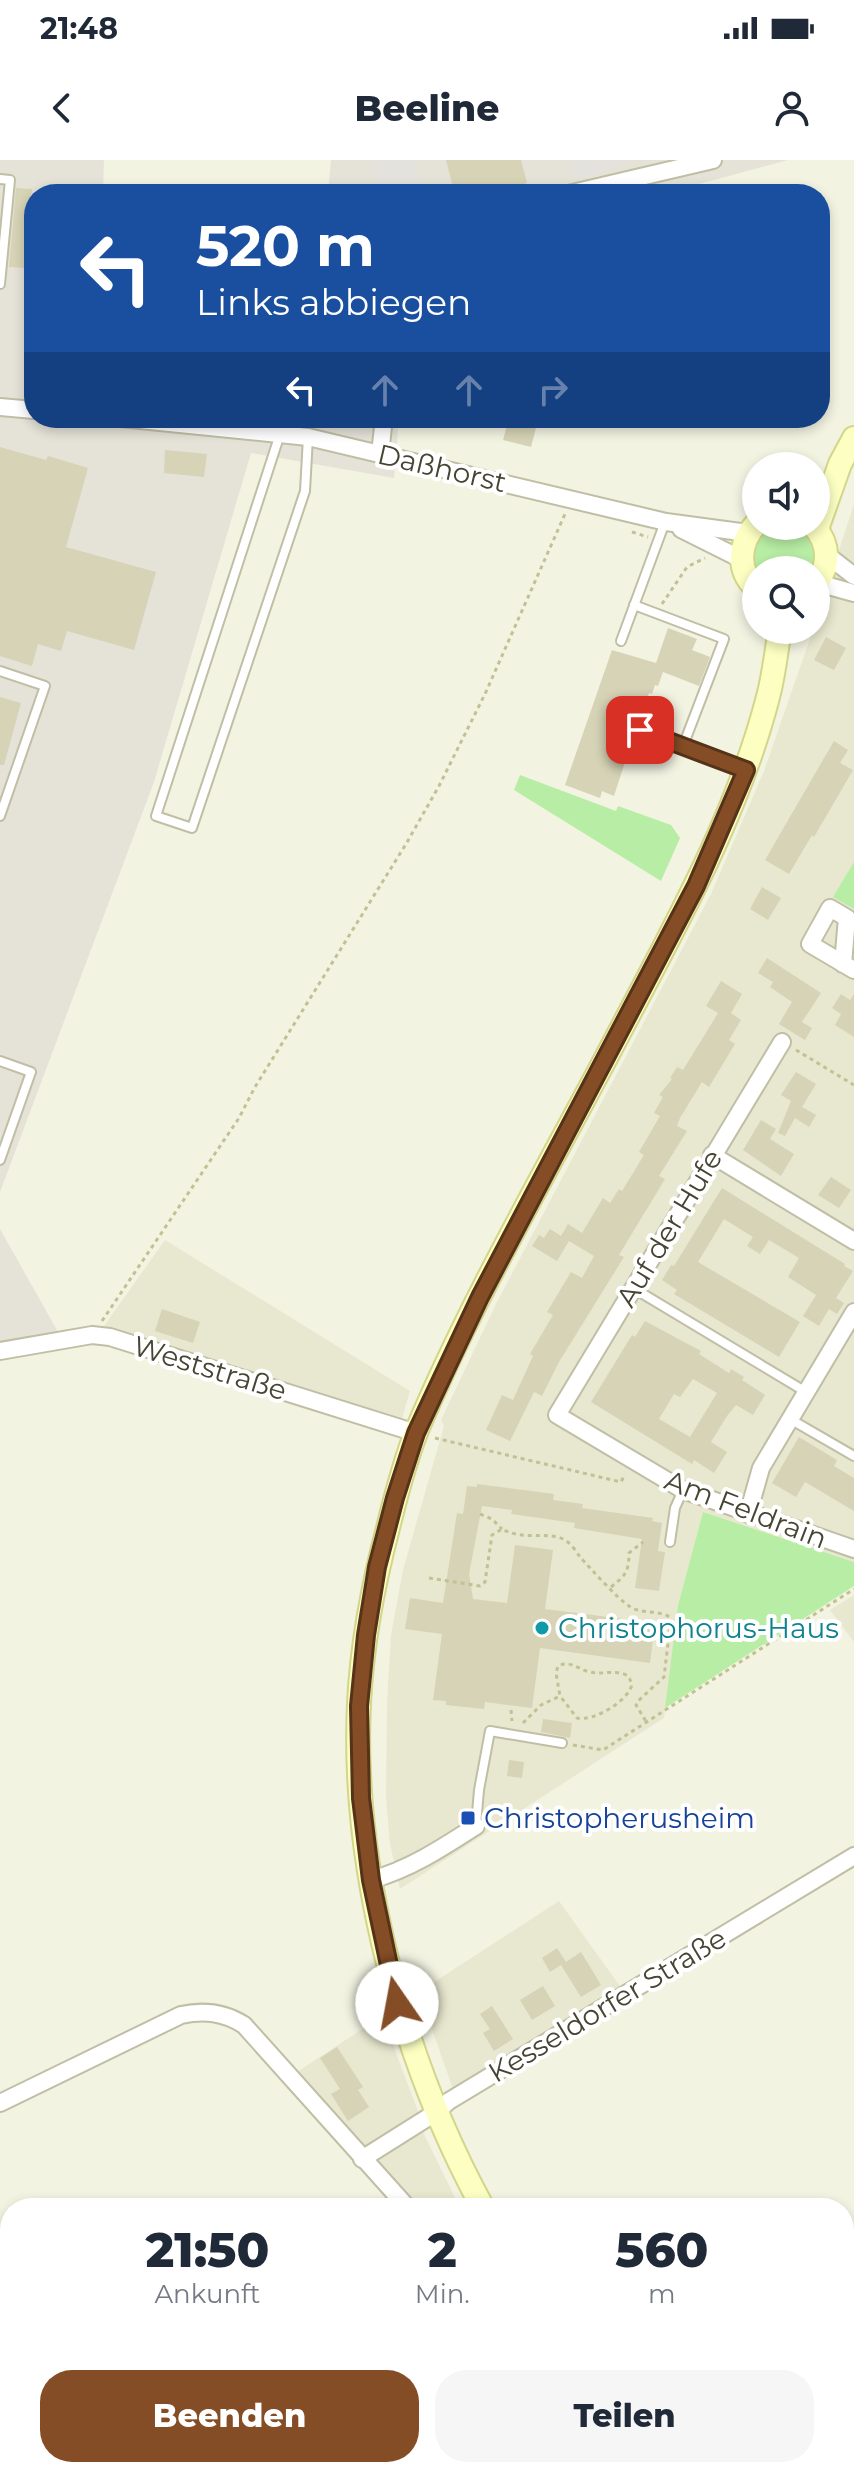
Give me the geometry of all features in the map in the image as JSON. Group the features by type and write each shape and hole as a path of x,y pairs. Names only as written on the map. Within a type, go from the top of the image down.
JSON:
{"main road":[{"path":"830,491 854,438"},
{"path":"830,475 840,464"},
{"path":"742,563 748,540"},
{"path":"824,540 827,555"},
{"path":"478,2198 435,2113 397,2003 371,1880 361,1798 359,1706 377,1567 395,1498 480,1297 696,886 746,770 769,694 778,644"}],"street":[{"path":"609,184 713,160"},
{"path":"0,407 24,409"},
{"name":"Daßhorst","path":"250,428 308,437 666,522 742,528"},
{"path":"380,454 383,428"},
{"name":"Daßhorst","path":"666,522 741,559"},
{"path":"827,555 854,576"},
{"path":"830,587 854,593"},
{"name":"Auf der Hufe","path":"557,1415 782,1042"},
{"path":"712,1155 854,1241"},
{"path":"748,1514 761,1468 854,1312"},
{"name":"Weststraße","path":"0,1351 92,1335 110,1337 426,1430"},
{"name":"Am Feldrain","path":"557,1415 683,1490 853,1548"},
{"path":"371,1880 427,1858 476,1826"},
{"name":"Kesseldorfer Straße","path":"362,2159 449,2101 854,1856"},
{"path":"0,2103 181,2015 216,2012 244,2025 399,2198"}],"lane":[{"path":"0,179 10,180 0,284"},
{"path":"280,433 156,816 192,828 305,491 308,437"},
{"path":"621,641 666,522"},
{"path":"634,605 724,639 683,746"},
{"path":"0,671 45,686 0,816"},
{"path":"640,730 746,770"},
{"path":"0,1061 31,1072 0,1160"},
{"path":"633,1288 806,1392"},
{"path":"790,1419 854,1456"},
{"path":"670,1542 675,1508 683,1490"},
{"path":"476,1826 490,1731 562,1743"}],"path":[{"path":"92,1335 159,1241 239,1118 255,1087 406,844 485,694 572,499"},
{"path":"659,614 668,593 687,567 708,556 696,552"},
{"path":"782,1042 854,1085"},
{"path":"426,1430 433,1437 621,1482 632,1460"},
{"path":"480,1514 510,1533 565,1539 628,1606 646,1612 664,1613 671,1618 664,1677 636,1705 647,1723"},
{"path":"429,1578 480,1586 485,1582 492,1535 502,1529"},
{"path":"611,1587 625,1576 629,1553 643,1542"},
{"path":"562,1743 603,1750 854,1589"},
{"path":"563,1663 570,1663 587,1672 627,1675 632,1684 626,1696 594,1718 577,1718 560,1696 556,1673 563,1663"},
{"path":"511,1710 510,1719 520,1724 541,1705 560,1696"}],"shaded area":[{"path":"0,160 104,160 103,184 24,184 24,428 398,428 394,478 251,453 154,782 0,1192"},
{"path":"331,160 788,160 699,184 329,184"},
{"path":"371,160 415,160 422,184 378,184"},
{"path":"572,160 626,160 606,172 577,179"},
{"path":"854,504 854,1562 703,1512 678,1605 664,1718 400,1889 390,1844 386,1796 391,1635 403,1570 444,1426 441,1420 496,1304 711,894 764,771 808,644 830,644 830,578"},
{"path":"0,1229 58,1332 0,1343"},
{"path":"165,1240 410,1391 401,1422 104,1326"},
{"path":"854,1595 854,1642 830,1610"},
{"path":"559,1901 622,1989 454,2092 419,1992"},
{"path":"382,2016 419,2114 421,2128 455,2198 387,2198 285,2080"}],"green space":[{"path":"755,540 813,540 816,556 752,556 750,548"},
{"path":"520,775 616,811 618,806 671,825 680,838 661,881 514,790"},
{"path":"854,862 854,909 833,897"},
{"path":"703,1512 854,1562 854,1586 665,1708 678,1605"}],"building":[{"path":"446,160 521,160 527,183 524,184 452,184"},
{"path":"16,188 24,188 24,268 9,267"},
{"path":"506,428 536,428 531,447 503,440"},
{"path":"0,447 88,468 66,547 156,572 134,650 67,631 61,651 38,644 32,666 0,656"},
{"path":"165,450 207,454 204,477 164,473"},
{"path":"668,628 697,639 692,650 710,657 699,686 663,672 658,686 655,685 652,694 649,693 634,727 614,796 602,791 600,798 565,785 612,650 656,663"},
{"path":"830,639 846,648 834,670 814,660 822,644 830,644"},
{"path":"0,697 21,703 4,765 0,765"},
{"path":"834,741 848,750 840,763 853,770 789,874 765,860"},
{"path":"762,887 781,898 768,920 750,909"},
{"path":"767,958 821,993 802,1022 812,1028 805,1040 779,1024 792,1002 770,987 773,982 758,973"},
{"path":"721,981 742,994 731,1013 741,1020 729,1040 735,1044 709,1087 702,1082 680,1118 677,1126 687,1131 659,1176 665,1179 619,1255 624,1257 559,1362 542,1396 534,1392 510,1441 486,1430 502,1395 513,1400 533,1356 530,1354 553,1315 547,1312 571,1272 582,1278 594,1256 569,1241 557,1261 532,1246 539,1235 544,1238 550,1229 561,1236 568,1224 582,1233 603,1198 610,1203 619,1189 622,1191 644,1155 639,1152 660,1116 654,1113 663,1097 659,1095 677,1067 683,1070 718,1013 706,1006"},
{"path":"841,994 850,1000 854,994 854,1037 835,1025 841,1014 832,1008"},
{"path":"796,1072 816,1084 802,1107 816,1115 809,1127 795,1118 785,1136 778,1133 791,1101 781,1095"},
{"path":"761,1120 776,1129 770,1139 794,1154 781,1176 743,1150"},
{"path":"831,1177 851,1190 839,1208 818,1195"},
{"path":"722,1188 853,1271 836,1298 844,1303 837,1314 829,1309 819,1326 803,1316 816,1295 788,1277 799,1258 769,1240 760,1254 747,1246 753,1237 724,1219 698,1262 800,1322 779,1357 674,1294 677,1290 662,1280 671,1265 674,1266"},
{"path":"162,1309 200,1322 193,1343 155,1331"},
{"path":"645,1321 701,1351 699,1354 729,1373 731,1369 744,1377 742,1380 765,1395 753,1415 736,1405 727,1416 711,1442 727,1452 714,1473 694,1460 692,1464 591,1402 632,1335 635,1337","holes":["693,1379 717,1393 690,1437 659,1419 674,1394 680,1397"]},
{"path":"799,1437 837,1460 834,1466 854,1478 854,1511 805,1482 796,1497 772,1483"},
{"name":"Christophorus-Haus","path":"477,1484 554,1494 553,1500 583,1504 582,1508 653,1518 652,1521 662,1523 658,1551 665,1552 659,1591 635,1588 642,1539 574,1528 575,1523 511,1514 512,1510 482,1506 469,1574 473,1599 507,1603 515,1545 553,1550 545,1609 655,1623 650,1663 540,1648 532,1708 485,1702 484,1709 446,1705 446,1701 433,1700 442,1634 405,1629 410,1598 443,1603 457,1513 463,1514 467,1486 477,1487"},
{"path":"543,1719 572,1723 570,1738 541,1732"},
{"path":"509,1760 524,1762 522,1778 507,1776"},
{"path":"557,1948 566,1962 581,1952 601,1985 581,1997 561,1965 550,1972 542,1958"},
{"path":"543,1986 555,2006 532,2020 520,2000"},
{"path":"492,2006 513,2039 494,2051 483,2033 490,2029 480,2014"},
{"path":"337,2047 363,2087 358,2090 369,2107 348,2121 331,2094 340,2089 320,2058"}],"place":[{"name":"Christophorus-Haus","path":"542,1628"},
{"name":"Christopherusheim","path":"468,1818"}],"route":[{"path":"397,2003 371,1880 361,1798 359,1706 377,1567 395,1498 416,1433 480,1297 696,886 746,770 640,730"}]}
